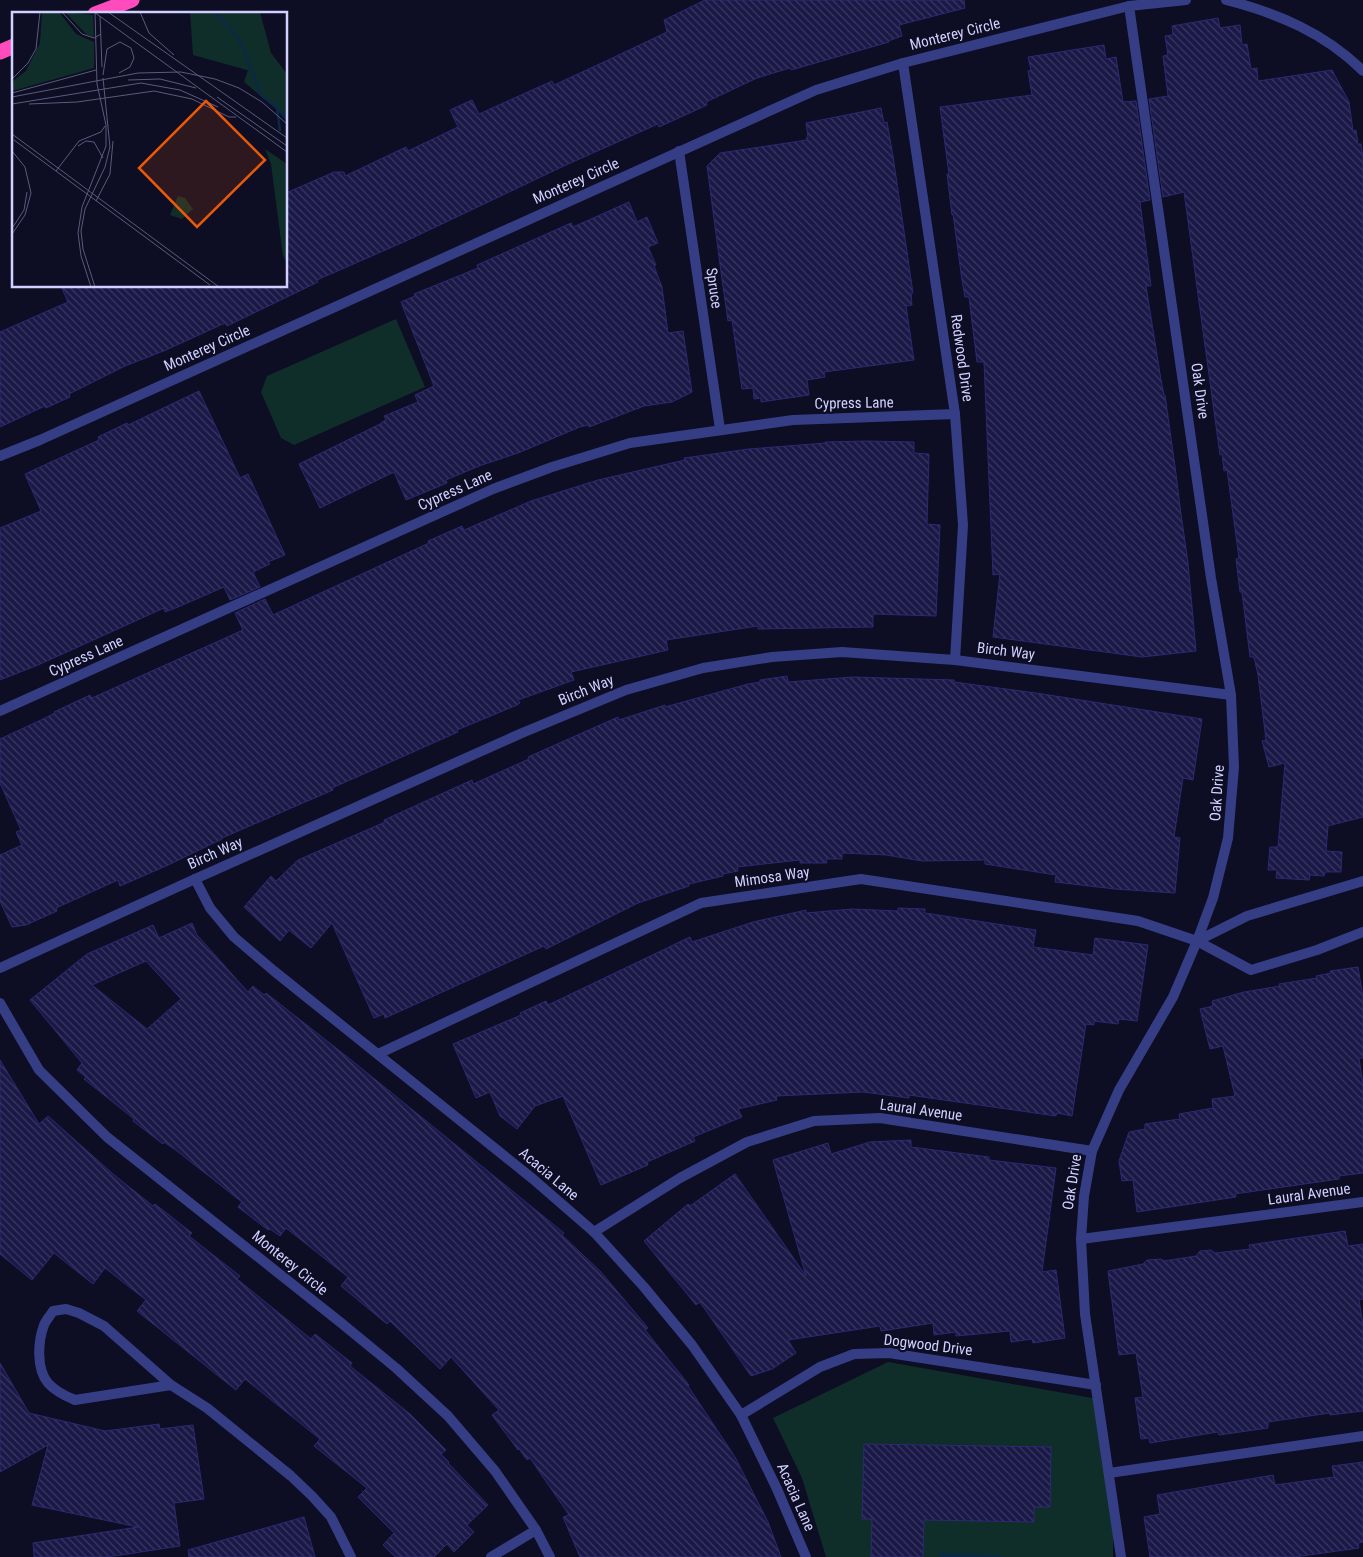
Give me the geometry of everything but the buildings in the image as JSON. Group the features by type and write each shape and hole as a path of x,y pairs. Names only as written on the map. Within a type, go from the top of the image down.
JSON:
{"highway":[{"path":"100,12 132,0"},
{"path":"0,52 12,47"}],"street":[{"name":"Monterey Circle","path":"0,456 40,440 816,90 903,63 1130,6 1186,0"},
{"path":"1226,0 1259,8 1296,23 1341,51 1363,71"},
{"name":"Oak Drive","path":"1121,1557 1085,1314 1081,1239 1084,1196 1092,1151 1119,1090 1173,997 1198,940 1212,898 1228,838 1234,767 1231,695 1210,568 1130,6"},
{"name":"Redwood Drive","path":"903,63 955,414 962,525 955,660"},
{"name":"Spruce","path":"679,151 720,429"},
{"name":"Cypress Lane","path":"0,711 493,489 552,467 630,444 720,429 792,420 955,414"},
{"name":"Birch Way","path":"0,968 522,732 634,688 703,668 772,657 842,652 955,660 1231,695"},
{"name":"Acacia Lane","path":"195,879 210,908 234,937 533,1178 594,1232 644,1287 692,1345 741,1415 777,1489 806,1557"},
{"name":"Mimosa Way","path":"378,1054 701,902 861,879 1138,921 1198,940 1251,970 1317,950 1363,932"},
{"path":"1198,940 1246,916 1363,881"},
{"name":"Monterey Circle","path":"0,1003 39,1070 107,1137 396,1368 448,1416 495,1471 536,1530 550,1557"},
{"name":"Laural Avenue","path":"594,1232 680,1178 747,1142 814,1121 880,1118 1092,1151"},
{"name":"Laural Avenue","path":"1081,1239 1363,1202"},
{"path":"171,1385 75,1400 64,1395 44,1378 40,1352 41,1336 45,1322 53,1311 66,1309 79,1313 104,1326 171,1385 207,1408 312,1496 331,1517 350,1557"},
{"name":"Dogwood Drive","path":"741,1415 820,1366 854,1354 889,1353 1096,1385"},
{"path":"1109,1473 1363,1436"},
{"path":"491,1557 536,1530"}],"green space":[{"path":"396,319 425,387 294,445 281,438 261,392 267,376"},
{"path":"888,1362 1098,1399 1113,1470 1113,1557 826,1557 802,1478 773,1418"}],"water":[{"path":"939,1553 1001,1555 1001,1557 939,1557"}]}
